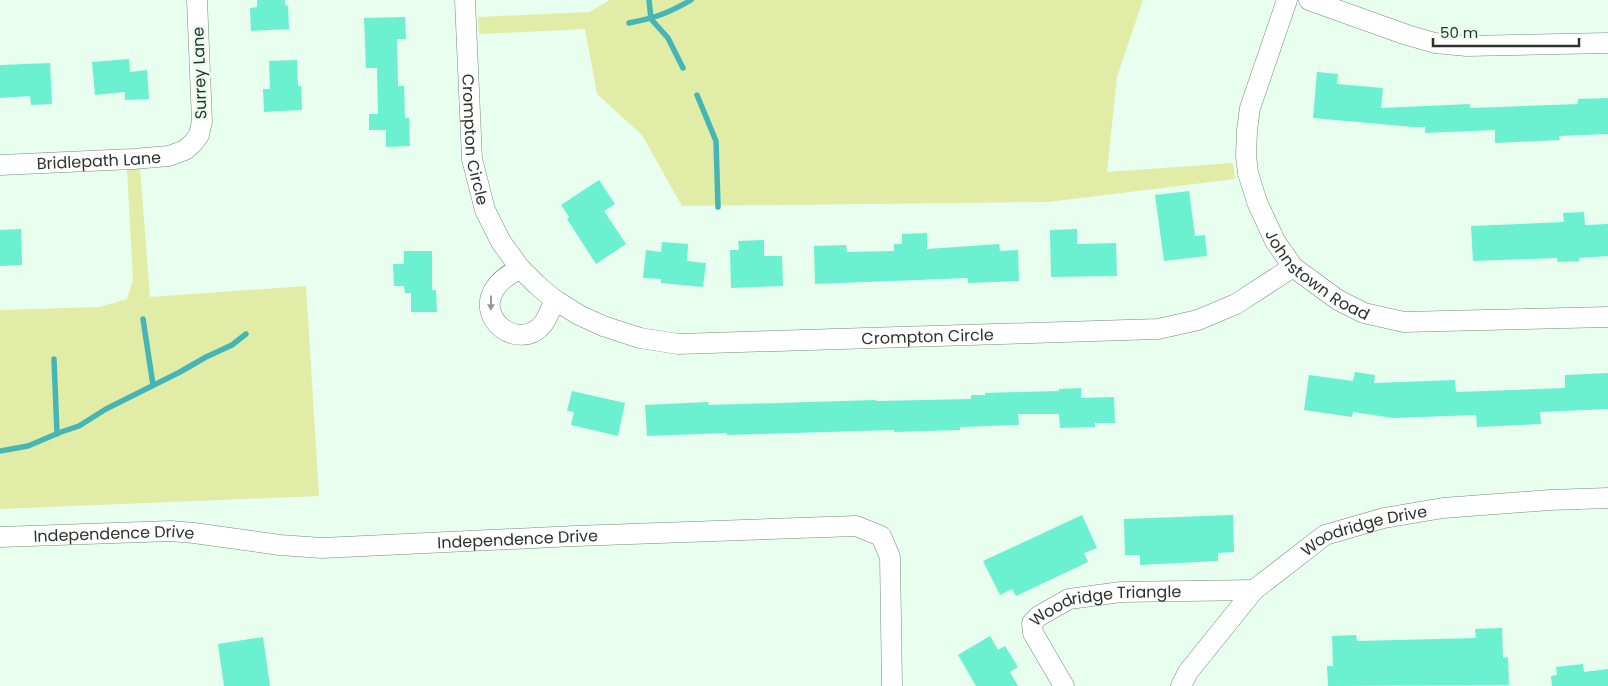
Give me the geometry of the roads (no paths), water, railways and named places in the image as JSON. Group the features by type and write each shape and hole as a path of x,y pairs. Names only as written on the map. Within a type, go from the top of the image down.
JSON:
{"street":[{"name":"Surrey Lane","path":"193,143 199,135 202,121 197,0"},
{"name":"Crompton Circle","path":"465,0 472,159 485,210 501,242 520,268 555,300 579,315 603,326 640,338 678,344 1158,329 1198,320 1236,304 1293,268"},
{"name":"Johnstown Road","path":"1287,0 1250,108 1246,156 1248,173 1256,202 1275,241 1293,268 1338,300 1364,313 1404,322 1608,317"},
{"path":"1309,0 1435,43 1467,46 1608,43"},
{"name":"Bridlepath Lane","path":"0,165 169,156 185,150 193,143"},
{"path":"520,268 497,285 491,295 491,312 500,327 516,334 533,332 542,324 555,300"},
{"name":"Woodridge Drive","path":"1181,686 1188,672 1254,590 1325,535 1384,518 1444,508 1550,500 1608,498"},
{"name":"Independence Drive","path":"0,537 171,531 280,545 322,548 575,536 856,526 881,536 890,557 892,686"},
{"name":"Woodridge Triangle","path":"1064,686 1033,633 1032,623 1039,616 1069,599 1121,592 1254,590"}],"waterway":[{"path":"649,0 651,19 668,38 683,68"},
{"path":"629,23 662,15 691,0"},
{"path":"697,95 716,141 718,207"},
{"path":"143,319 153,385"},
{"path":"0,451 28,446 79,426 106,409 232,345 246,334"},
{"path":"54,359 57,434"}]}
